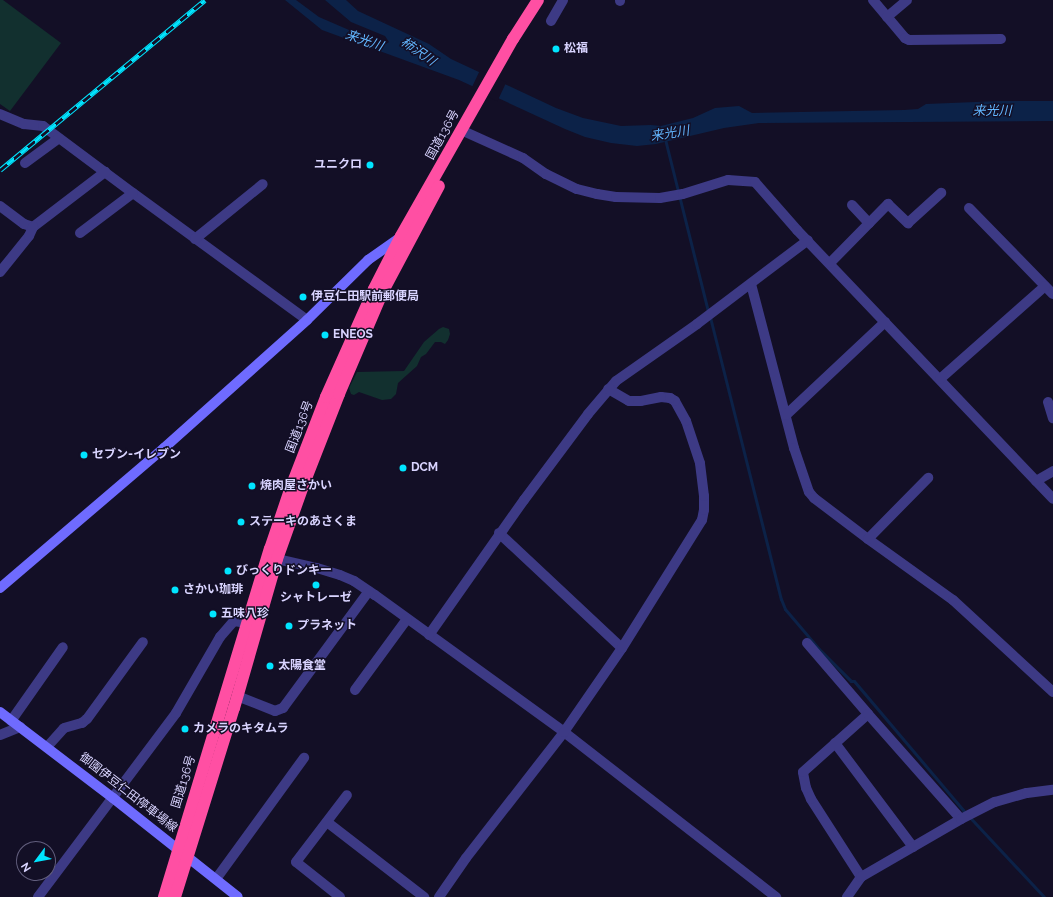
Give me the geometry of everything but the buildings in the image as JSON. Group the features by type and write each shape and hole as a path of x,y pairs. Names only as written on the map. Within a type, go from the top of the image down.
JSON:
{"highway":[{"name":"国道136号","path":"175,897 183,852 253,624 290,490 326,397 374,289 401,236 467,128 510,53 538,0"},
{"name":"国道136号","path":"510,53 547,0"},
{"name":"国道136号","path":"164,897 183,852 237,696 253,624 339,394 382,293 467,128"}],"street":[{"path":"551,21 563,0"},
{"path":"873,0 905,38 909,40 1001,40"},
{"path":"887,17 907,0"},
{"path":"0,115 24,124 43,126 307,320"},
{"path":"467,128 523,158 546,174 576,189 616,197 660,198 683,194 728,180 755,182 1053,499"},
{"path":"25,163 59,138"},
{"path":"0,272 30,236 33,227 105,172"},
{"path":"195,239 263,184"},
{"path":"80,233 133,193"},
{"path":"830,263 888,204 908,223 942,193"},
{"path":"852,205 869,223"},
{"path":"0,206 24,224 33,227"},
{"path":"969,208 1053,294"},
{"path":"0,588 164,448 307,320 368,260 401,236 416,228"},
{"path":"429,635 499,533 616,381 708,316 808,240"},
{"path":"751,284 786,415 809,492 814,498 973,617 1053,692"},
{"path":"940,379 1045,286"},
{"path":"786,415 885,322"},
{"path":"439,897 466,858 564,732 622,648 698,528 704,510 704,496 700,464 686,420 675,401 670,398 661,397 641,401 629,401 608,390"},
{"path":"1048,402 1053,418"},
{"path":"1036,481 1053,471"},
{"path":"868,539 928,478"},
{"path":"499,533 622,648"},
{"path":"277,559 340,575 369,591 564,732 776,897"},
{"path":"237,696 275,711 283,708 369,591"},
{"path":"355,690 407,619"},
{"path":"38,897 176,713 220,637 234,622 253,624"},
{"path":"47,747 64,728 82,723 87,719 143,642"},
{"path":"807,643 961,818"},
{"path":"11,721 63,647"},
{"name":"御園伊豆仁田停車場線","path":"0,712 183,852 238,897"},
{"path":"861,877 811,799 806,788 803,772 868,714"},
{"path":"0,735 20,727"},
{"path":"835,743 913,848"},
{"path":"216,879 304,758"},
{"path":"847,897 861,877 913,848 961,818 995,802 1027,793 1053,790"},
{"path":"340,897 296,862 347,795"},
{"path":"327,822 424,897"}],"green space":[{"path":"0,0 3,0 61,43 10,111 0,104"},
{"path":"443,327 449,329 450,334 448,340 445,344 435,342 426,354 421,357 417,366 398,383 396,394 391,399 382,400 359,392 354,395 351,394 349,388 357,372 404,371 424,342"}],"water":[{"path":"285,0 296,0 319,17 379,43 386,44 389,42 385,36 351,22 325,0 346,0 358,11 429,44 451,59 556,108 583,118 621,126 661,126 693,118 715,108 739,106 752,113 904,110 918,109 926,104 1001,101 1053,101 1053,121 759,123 724,128 656,144 637,146 611,143 585,137 459,80 322,30"}],"pier":[{"path":"480,70 506,82 497,101 471,89"}],"waterway":[{"name":"来光川","path":"665,139 708,312"},
{"path":"710,317 781,599 785,609 819,649 851,681 854,681 963,810 1044,897"}],"railway":[{"path":"0,170 205,0"}],"place":[{"name":"松福","path":"556,49"},
{"name":"ユニクロ","path":"370,165"},
{"name":"伊豆仁田駅前郵便局","path":"303,297"},
{"name":"ENEOS","path":"325,335"},
{"name":"セブン-イレブン","path":"84,455"},
{"name":"DCM","path":"403,468"},
{"name":"焼肉屋さかい","path":"252,486"},
{"name":"ステーキのあさくま","path":"241,522"},
{"name":"びっくりドンキー","path":"228,571"},
{"name":"シャトレーゼ","path":"316,585"},
{"name":"さかい珈琲","path":"175,590"},
{"name":"五味八珍","path":"213,614"},
{"name":"プラネット","path":"289,626"},
{"name":"太陽食堂","path":"270,666"},
{"name":"カメラのキタムラ","path":"185,729"}],"water label":[{"name":"柿沢川","path":"418,52"}]}
